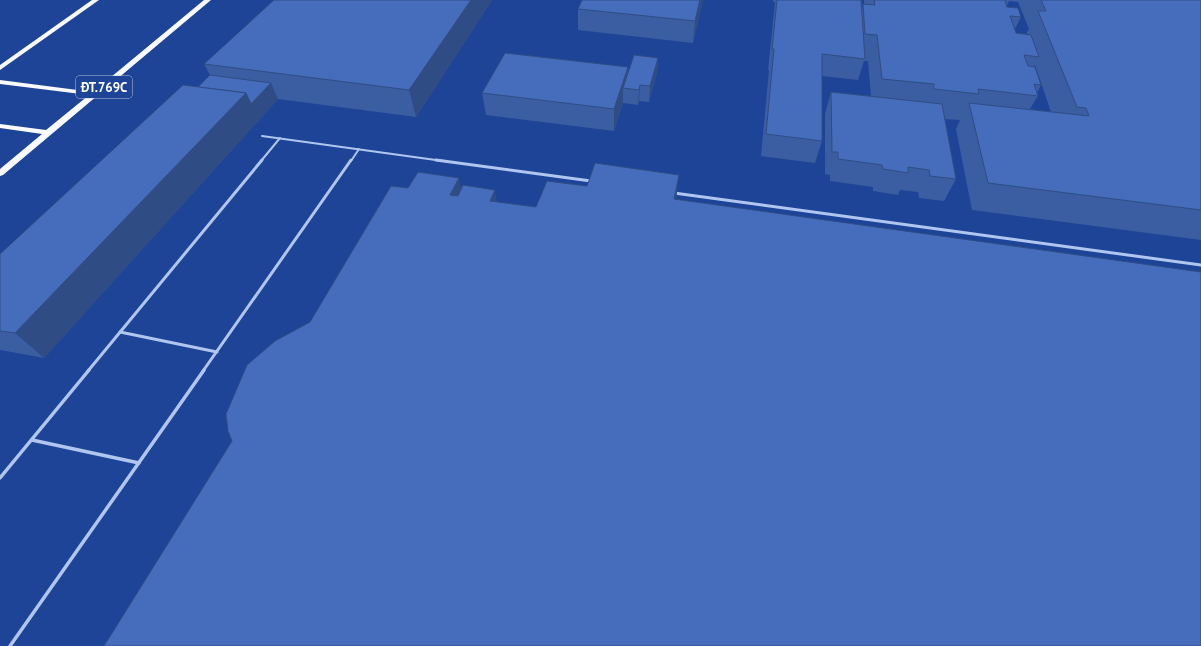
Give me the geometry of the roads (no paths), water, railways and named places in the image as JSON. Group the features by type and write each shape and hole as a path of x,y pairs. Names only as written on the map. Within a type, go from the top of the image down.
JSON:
{"main road":[{"path":"0,68 96,0"},
{"name":"ĐT.769C","path":"0,173 208,0"},
{"path":"0,82 96,94"},
{"path":"0,126 48,133"}],"lane":[{"path":"262,136 595,182"},
{"path":"0,478 280,138"},
{"path":"10,646 359,150"},
{"path":"666,192 1201,265"},
{"path":"120,332 217,352"},
{"path":"32,440 139,463"}]}
